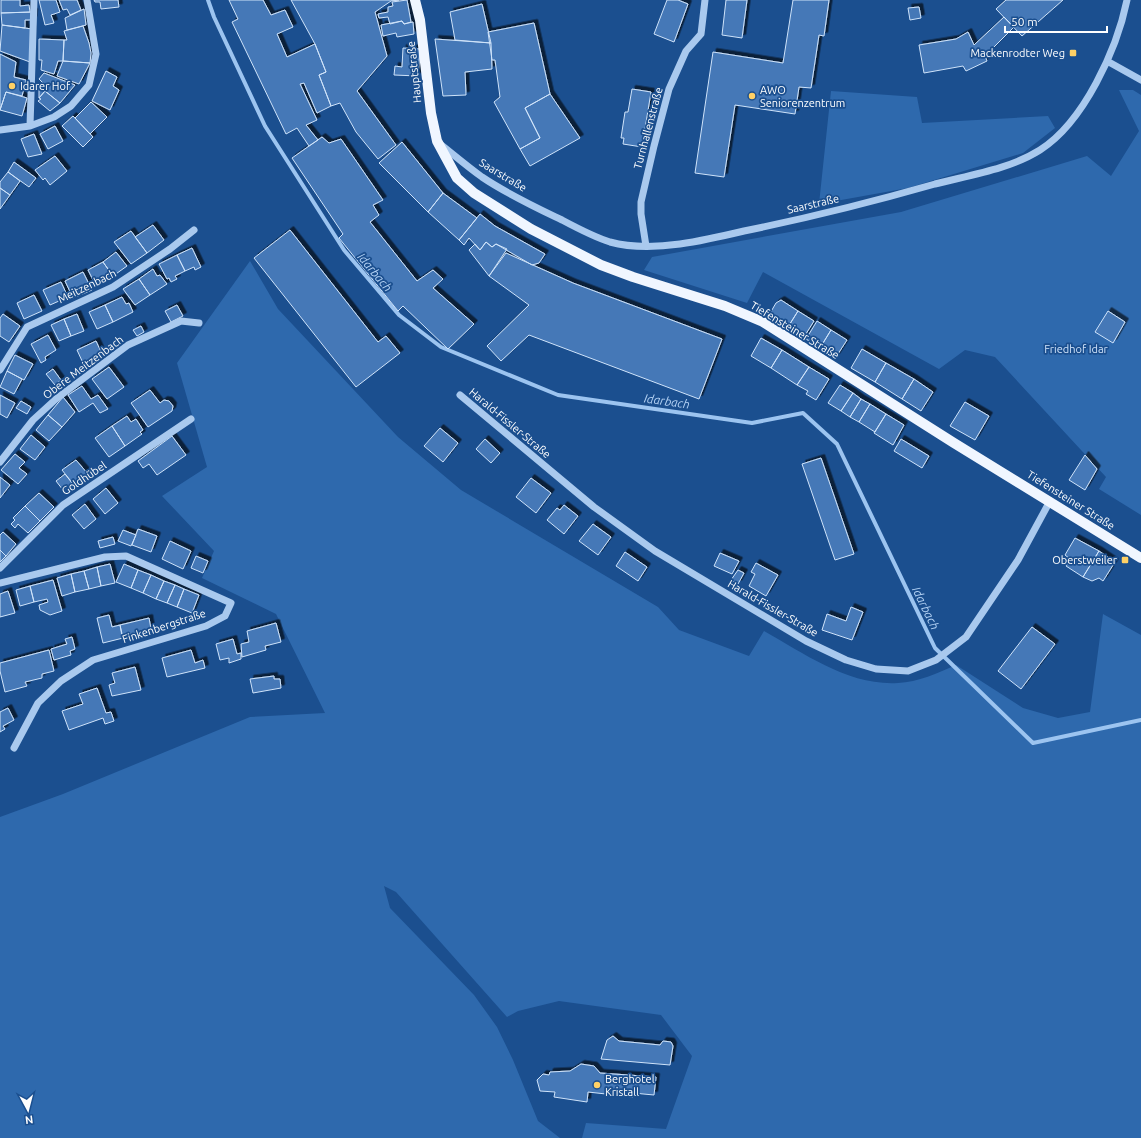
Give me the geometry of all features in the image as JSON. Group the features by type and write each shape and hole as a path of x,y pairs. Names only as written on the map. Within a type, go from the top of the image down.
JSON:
{"main road":[{"name":"Hauptstraße","path":"415,0 420,20 429,98 437,141"},
{"name":"Tiefensteiner Straße","path":"437,141 449,166 462,183 474,193 531,229 608,268 640,280 725,306 763,322 954,443 1141,558"}],"street":[{"path":"30,126 34,0"},
{"path":"0,129 30,126 54,117 70,106 89,85 96,54 86,0"},
{"name":"Turnhallenstraße","path":"646,246 641,214 641,202 654,146 669,89 686,51 701,34 705,0"},
{"name":"Saarstraße","path":"437,141 482,177 536,207 610,242 646,246 679,244 769,226 891,196 1023,158 1041,149 1059,134 1086,99 1107,61 1123,17 1127,0"},
{"path":"1107,61 1141,80"},
{"name":"Meitzenbach","path":"0,370 27,327 113,287 170,249 194,230"},
{"name":"Obere Meitzenbach","path":"0,462 33,420 56,399 128,345 181,321 199,323"},
{"name":"Harald-Fissler-Straße","path":"460,395 594,507 654,550 806,641 846,660 876,669 908,671 936,660 966,637 1018,560 1050,501"},
{"name":"Goldhübel","path":"0,568 63,506 191,418"},
{"name":"Finkenbergstraße","path":"0,583 105,557 126,556 231,603 225,616 206,626 93,660 61,681 38,703 14,748"}],"green space":[{"name":"Friedhof Idar","path":"1119,90 1133,90 1141,95 1141,515 1099,489 1106,477 995,357 965,350 939,369 763,272 747,303 644,270 652,257 901,212 1087,156 1111,176 1139,131"},
{"path":"831,91 917,97 922,123 1048,116 1055,128 1023,153 908,188 819,204"},
{"path":"250,261 278,309 398,437 461,490 658,607 679,630 749,656 764,631 828,667 845,674 880,683 913,681 956,665 1023,708 1058,718 1090,712 1103,614 1141,635 1141,1138 582,1138 586,1123 666,1129 692,1056 661,1015 559,1001 518,1011 507,1017 396,892 384,886 390,908 474,995 497,1027 513,1060 538,1121 560,1138 0,1138 0,817 63,794 250,717 325,713 276,614 202,578 214,551 162,496 207,467 177,363"}],"building":[{"path":"1,0 20,0 20,6 29,5 30,12 1,13"},
{"path":"39,0 56,0 60,12 51,15 54,23 45,25"},
{"path":"59,0 77,0 81,10 70,15 67,9 63,10"},
{"path":"94,0 118,0 119,7 101,9 100,2 95,2"},
{"path":"229,0 263,0 271,15 285,10 293,27 277,34 287,57 315,44 326,72 319,75 331,106 317,113 304,83 300,84 317,120 306,125 318,140 309,146 297,128 286,134 232,22 238,19"},
{"path":"291,0 399,0 391,1 375,12 387,56 357,91 396,145 378,159 356,132 340,103 331,106 319,75 326,72 315,44"},
{"path":"407,0 411,22 404,24 402,21 390,24 388,17 379,18 378,14 388,12 388,7 393,6 392,2"},
{"path":"667,0 678,0 688,4 674,42 654,34"},
{"path":"726,0 747,0 742,38 722,35"},
{"name":"AWO Seniorenzentrum","path":"793,0 829,0 824,36 819,35 811,88 799,87 795,114 735,105 724,177 695,173 713,52 783,63"},
{"path":"1006,0 1063,0 1022,36 996,9"},
{"path":"482,4 491,43 455,40 450,12"},
{"path":"919,7 921,18 910,20 908,8"},
{"path":"84,9 86,25 67,30 65,18"},
{"path":"34,12 33,20 25,20 25,28 2,25 1,13"},
{"path":"1004,17 1014,27 985,56 987,61 966,71 963,66 924,73 919,45 956,39 968,32 974,45"},
{"path":"402,21 404,24 413,22 414,34 397,37 396,33 383,36 381,25"},
{"path":"534,23 550,94 525,108 540,138 520,149 494,102 500,97 495,60 492,60 488,32"},
{"path":"2,25 32,29 30,62 0,51"},
{"path":"83,26 91,53 90,63 63,61 64,40 67,40 64,31"},
{"path":"39,39 64,40 63,61 58,61 54,74 41,70 42,60 39,60"},
{"path":"435,39 491,43 492,69 465,72 466,95 443,96"},
{"path":"403,48 420,49 418,76 394,75 395,66 402,67"},
{"name":"Idarer Hof","path":"0,54 16,62 14,77 26,80 22,96 6,92 0,110"},
{"path":"63,61 90,63 79,84 57,76"},
{"path":"106,71 117,77 113,86 119,90 110,110 92,101"},
{"path":"44,73 75,85 60,103 45,91 39,98 39,88 43,83 39,79"},
{"path":"632,89 651,92 642,147 623,144 624,138 621,138 625,112 628,112"},
{"path":"45,91 60,103 50,111 38,101 41,99 39,98"},
{"path":"6,92 27,98 22,116 0,110"},
{"path":"550,94 580,138 530,166 520,149 540,138 525,108"},
{"path":"91,102 107,117 90,134 75,118"},
{"path":"73,116 93,137 83,147 62,126"},
{"path":"55,126 63,141 48,149 40,134"},
{"path":"34,134 42,154 28,157 21,139"},
{"path":"322,137 329,143 341,139 383,200 373,205 379,215 370,222 417,281 433,270 443,279 433,288 474,324 448,349 403,306 398,311 339,238 343,234 292,158"},
{"path":"402,142 443,193 428,212 379,163"},
{"path":"55,156 67,171 50,185 45,178 43,180 35,170"},
{"path":"14,162 36,178 29,187 8,172"},
{"path":"8,172 20,181 10,195 0,188 0,182"},
{"path":"0,188 10,195 0,209"},
{"path":"443,193 477,218 459,240 428,212"},
{"path":"480,214 495,226 545,254 539,263 532,265 496,244 492,247 486,242 480,250 469,238 464,245 459,240"},
{"path":"153,225 164,240 147,253 135,237"},
{"path":"290,230 378,342 386,336 400,353 356,387 254,258"},
{"path":"131,231 147,253 131,264 114,242"},
{"path":"486,242 492,247 496,244 507,249 489,276 469,250 475,244 480,250"},
{"path":"192,248 201,267 195,270 194,267 185,271 177,255"},
{"path":"116,252 127,266 113,276 103,262"},
{"path":"506,253 573,283 722,339 699,399 529,335 501,361 487,346 529,305 489,276"},
{"path":"177,255 185,271 175,276 177,279 171,282 169,278 167,279 159,264"},
{"path":"103,262 113,276 96,286 88,270"},
{"path":"153,269 157,276 160,275 167,284 150,295 139,279"},
{"path":"83,272 92,290 73,298 65,281"},
{"path":"139,279 150,295 135,305 123,289"},
{"path":"61,282 68,297 50,305 43,290"},
{"path":"34,295 42,311 24,319 17,303"},
{"path":"122,297 126,304 129,303 133,312 113,322 105,305"},
{"path":"781,300 798,311 788,327 769,315 776,303"},
{"path":"105,305 113,322 97,329 89,312"},
{"path":"177,305 183,316 171,322 165,311"},
{"path":"798,311 814,321 804,337 788,327"},
{"path":"1108,311 1125,322 1113,343 1095,332"},
{"path":"3,314 20,326 9,342 0,336 0,318"},
{"path":"77,314 84,331 71,336 64,319"},
{"path":"64,319 71,336 59,341 51,325"},
{"path":"817,321 831,330 820,348 806,339"},
{"path":"141,326 144,332 137,336 133,330"},
{"path":"831,330 847,340 836,357 820,348"},
{"path":"48,335 56,350 45,357 46,360 41,363 31,344"},
{"path":"761,338 782,350 771,368 751,356"},
{"path":"96,341 102,354 83,363 77,350"},
{"path":"862,349 886,363 875,382 851,368"},
{"path":"782,350 809,367 797,385 771,368"},
{"path":"15,355 33,364 24,380 7,371"},
{"path":"886,363 914,379 902,399 875,382"},
{"path":"109,367 124,387 107,399 92,379"},
{"path":"809,367 829,379 816,400 806,394 808,391 797,385"},
{"path":"53,369 61,380 55,385 46,374"},
{"path":"7,371 22,379 14,394 0,387"},
{"path":"914,379 933,392 921,411 902,399"},
{"path":"840,385 853,393 841,411 828,403"},
{"path":"82,386 91,399 98,395 108,409 100,413 93,403 79,412 68,395"},
{"path":"150,390 160,403 164,400 169,401 173,406 172,411 148,427 131,403"},
{"path":"853,393 861,399 850,417 841,411"},
{"path":"0,395 15,403 7,418 0,414"},
{"path":"63,397 75,412 62,427 48,415"},
{"path":"861,399 870,404 859,422 850,417"},
{"path":"21,401 31,407 27,414 16,408"},
{"path":"965,402 989,416 975,440 950,426"},
{"path":"870,404 886,414 875,432 859,422"},
{"path":"886,414 904,425 893,445 874,433"},
{"path":"48,415 62,427 49,441 36,430"},
{"path":"127,416 131,422 136,419 143,430 140,432 142,434 125,446 112,426"},
{"path":"112,426 125,446 109,457 95,438"},
{"path":"440,428 458,443 443,462 424,446"},
{"path":"31,435 45,447 35,460 20,449"},
{"path":"172,436 186,455 157,475 149,464 143,468 138,461"},
{"path":"485,439 500,453 491,463 476,449"},
{"path":"901,439 929,456 922,468 894,451"},
{"path":"15,454 25,462 19,468 27,474 18,484 1,470"},
{"path":"1085,455 1097,469 1085,490 1069,480"},
{"path":"821,458 854,554 835,560 802,464"},
{"path":"76,460 88,474 74,485 62,470"},
{"path":"65,474 72,483 63,490 56,481"},
{"path":"0,477 10,485 0,498"},
{"path":"531,478 551,493 536,513 516,497"},
{"path":"106,488 118,503 105,514 93,499"},
{"path":"39,493 54,507 40,521 25,506"},
{"path":"85,504 96,519 84,529 72,515"},
{"path":"564,505 578,516 564,534 547,520 557,508 560,510"},
{"path":"25,506 40,521 28,533 18,524 15,528 11,524 15,520 13,518"},
{"path":"593,524 611,537 598,555 579,541"},
{"path":"138,529 157,536 151,552 132,545"},
{"path":"123,530 136,535 131,546 118,541"},
{"path":"3,532 16,544 6,556 0,550 0,535"},
{"path":"113,537 115,544 100,548 98,541"},
{"path":"1075,538 1099,551 1083,577 1066,566 1070,559 1065,555"},
{"path":"170,541 191,551 183,569 162,559"},
{"path":"0,550 6,556 0,562"},
{"path":"1099,551 1115,562 1103,581 1099,578 1092,581 1083,577"},
{"path":"625,552 647,567 638,581 616,566"},
{"path":"720,553 739,561 732,574 714,566"},
{"path":"196,556 208,561 203,573 191,568"},
{"path":"756,563 778,575 766,596 749,586 755,574 751,572"},
{"path":"110,564 115,583 101,586 97,567"},
{"path":"124,564 138,570 131,588 116,582"},
{"path":"97,567 101,586 89,589 84,571"},
{"path":"138,570 151,575 143,593 131,588"},
{"path":"738,570 744,573 738,584 731,580"},
{"path":"84,571 89,589 75,592 71,574"},
{"path":"71,574 75,592 62,596 57,578"},
{"path":"151,575 164,581 156,599 143,593"},
{"path":"53,580 62,611 50,615 40,610 39,605 48,602 47,599 34,602 30,586"},
{"path":"164,581 175,585 167,603 156,599"},
{"path":"175,585 184,589 177,607 167,603"},
{"path":"30,586 34,602 20,606 16,590"},
{"path":"184,589 199,595 192,613 177,607"},
{"path":"8,591 15,613 0,617 0,594"},
{"path":"851,607 863,612 852,640 822,630 827,614 846,621"},
{"path":"109,615 112,627 120,625 123,638 103,643 97,618"},
{"path":"149,618 151,629 122,636 120,625"},
{"path":"276,623 281,642 265,646 266,650 242,657 241,644 249,642 247,631"},
{"path":"1032,627 1055,644 1021,689 998,671"},
{"path":"72,637 75,649 70,651 71,655 54,660 51,649 67,644 65,639"},
{"path":"233,639 237,654 241,653 241,659 229,663 229,658 220,660 216,644"},
{"path":"49,650 54,671 42,674 42,678 25,682 27,686 5,692 0,671 0,663"},
{"path":"191,650 195,663 203,660 205,668 167,677 162,658"},
{"path":"135,667 141,690 112,696 109,685 115,683 112,673"},
{"path":"274,676 274,679 280,679 281,688 253,693 250,679"},
{"path":"97,688 106,713 111,712 114,721 105,724 103,718 69,730 62,711 83,704 79,694"},
{"path":"8,708 14,720 3,726 5,729 0,732 0,712"},
{"path":"613,1036 619,1041 660,1045 663,1041 671,1042 673,1046 670,1065 601,1059 607,1040"},
{"name":"Berghotel Kristall","path":"581,1064 594,1066 600,1073 656,1077 654,1095 633,1093 633,1097 588,1092 587,1102 554,1097 555,1092 540,1091 537,1080 543,1074 549,1075 550,1072 570,1071"}],"waterway":[{"name":"Idarbach","path":"208,0 214,17 265,126 344,250 399,315 441,347 558,395 752,423 803,413 837,444 935,648 1033,743 1141,720"}],"place":[{"name":"Mackenrodter Weg","path":"1073,53"},
{"name":"Idarer Hof","path":"12,86"},
{"name":"AWO Seniorenzentrum","path":"752,96"},
{"name":"Oberstweiler","path":"1125,560"},
{"name":"Berghotel Kristall","path":"597,1085"}]}
